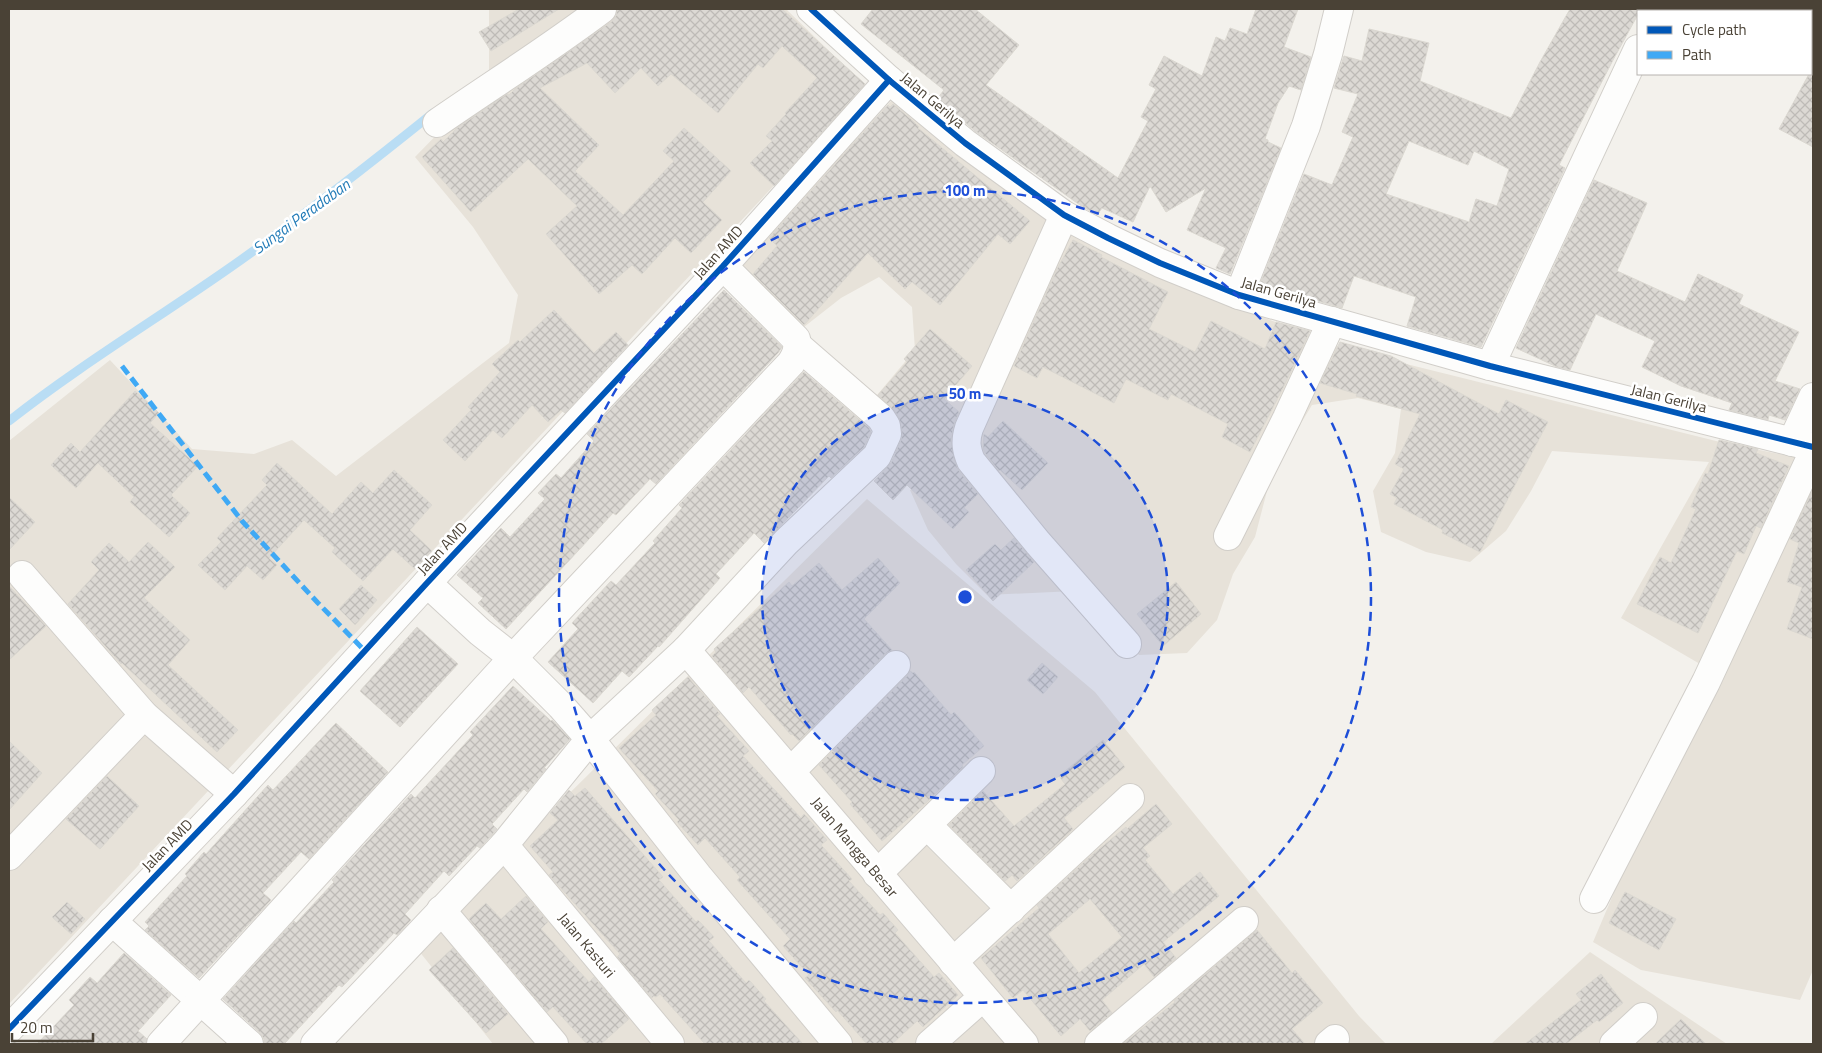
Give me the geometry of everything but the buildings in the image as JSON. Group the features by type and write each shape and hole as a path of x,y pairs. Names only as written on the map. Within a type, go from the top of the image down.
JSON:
{"street":[{"path":"437,123 499,79 569,34 602,9"},
{"name":"Jalan Gerilya","path":"811,9 889,80 965,143 1064,215 1160,263 1239,295 1490,366 1806,447"},
{"path":"1239,295 1306,126 1328,54 1339,9"},
{"path":"1490,366 1637,51"},
{"name":"Jalan AMD","path":"9,1029 234,794 427,583 723,266 889,80"},
{"path":"1064,215 969,428 966,438 966,449 972,461 1038,543 1127,644"},
{"path":"161,1044 513,658 791,363 798,346 796,339 723,266"},
{"path":"1228,536 1287,418 1332,321"},
{"path":"315,1044 504,845 590,739 686,650 786,542 877,456 888,434 881,418 798,346"},
{"path":"1594,900 1706,682 1806,447 1813,397"},
{"path":"22,574 144,715 234,794"},
{"path":"427,583 480,632 513,658 561,706 590,739 698,876 838,1044"},
{"name":"Jalan Mangga Besar","path":"686,650 1024,1044"},
{"path":"791,771 896,665"},
{"path":"9,856 144,715"},
{"path":"877,874 981,771"},
{"path":"954,962 1130,798"},
{"path":"926,825 1011,909"},
{"name":"Jalan Kasturi","path":"504,845 670,1044"},
{"path":"441,910 554,1044"},
{"path":"112,921 249,1044"},
{"path":"1100,1044 1244,921"},
{"path":"930,1044 982,997"},
{"path":"1614,1044 1642,1017"}],"shaded area":[{"path":"489,9 786,9 866,87 9,1004 9,441 110,360 192,449 254,454 292,440 336,476 509,343 518,295 473,227 415,157 489,81"},
{"path":"892,100 1030,206 1144,272 1346,349 1716,441 1813,461 1813,970 1800,1000 1641,970 1593,942 1713,660 1700,664 1621,618 1709,462 1552,451 1531,491 1506,531 1470,562 1426,552 1381,532 1373,491 1395,453 1401,409 1358,398 1312,405 1289,443 1267,491 1255,537 1233,574 1217,620 1187,653 1139,655 1075,591 987,595 956,564 928,530 910,490 944,464 872,401 915,350 912,307 879,277 841,298 804,327 736,267"},
{"path":"867,499 1095,692 1359,1016 1386,1044 493,1044 415,946"},
{"path":"1590,952 1727,1044 1491,1044"}],"waterway":[{"name":"Sungai Peradaban","path":"9,421 90,362 254,250 332,193 433,113"}],"marked path":[{"path":"122,366 242,521 365,651"}],"cycle path":[{"path":"811,9 889,80 965,143 1064,215 1160,263 1239,295 1490,366 1813,447"},
{"path":"9,1029 234,794 427,583 723,266 889,80"}]}
